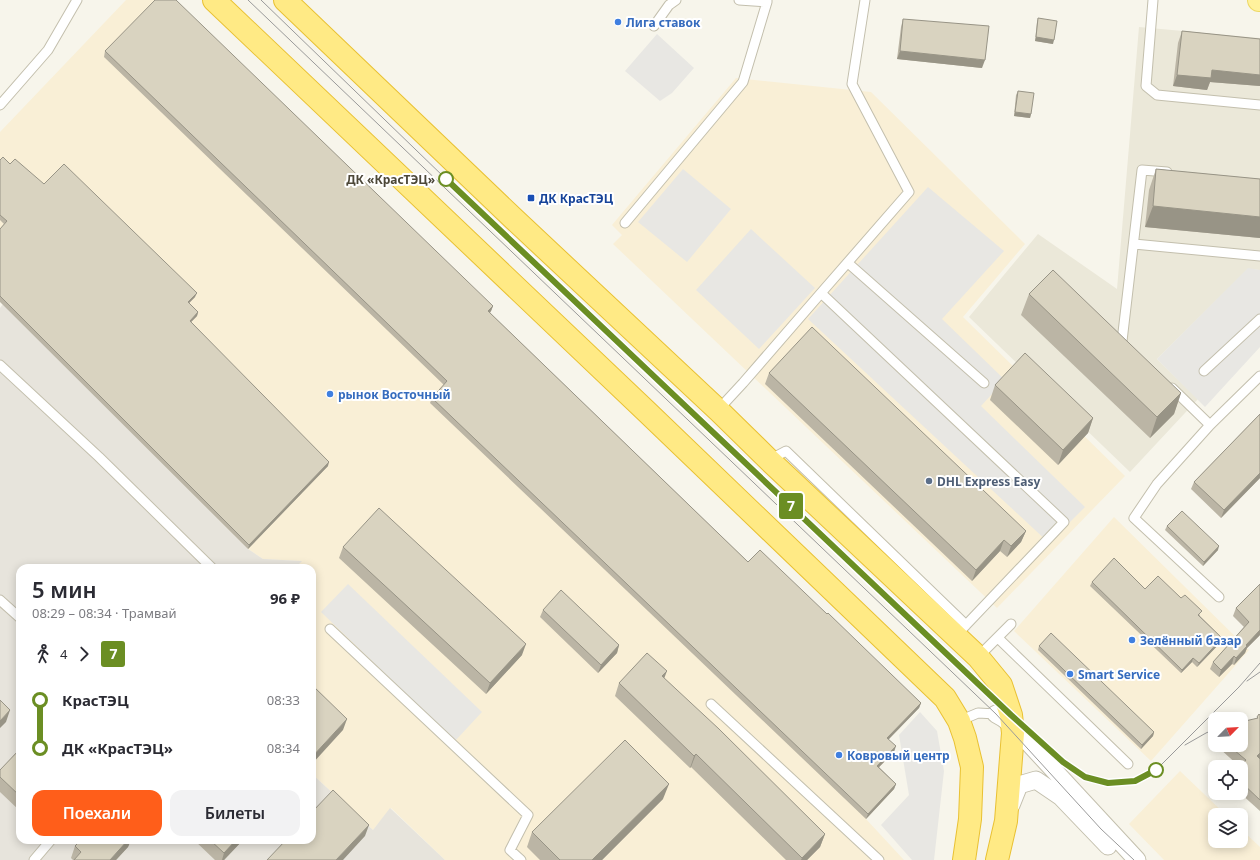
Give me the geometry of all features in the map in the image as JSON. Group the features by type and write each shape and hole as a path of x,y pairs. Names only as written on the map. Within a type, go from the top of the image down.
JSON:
{"highway":[{"path":"214,0 641,406 944,698 959,721 972,767 970,819 964,860"},
{"path":"285,0 769,460 960,630 978,657 1001,685 1011,715 1004,719 1013,733 1006,821 997,860"}],"street":[{"path":"1004,719 1137,860"},
{"path":"1006,821 1019,785 1036,780 1060,797 1121,860"}],"lane":[{"path":"0,105 48,50 77,0"},
{"path":"654,26 669,4 676,0"},
{"path":"625,223 743,82 767,1 738,0"},
{"path":"718,410 909,192 852,84 865,0"},
{"path":"1153,0 1146,86 1157,95 1260,105"},
{"path":"1112,330 1125,343 1142,170 1174,173"},
{"path":"1134,244 1260,256"},
{"path":"848,262 984,383"},
{"path":"821,293 1064,522 960,630"},
{"path":"1204,371 1260,319"},
{"path":"0,365 99,457 208,564"},
{"path":"1219,597 1134,518 1157,484 1210,425 1260,376"},
{"path":"1166,383 1210,425"},
{"path":"0,600 16,614"},
{"path":"978,657 1011,624"},
{"path":"330,629 528,815 510,850 521,860"},
{"path":"998,638 1128,764"},
{"path":"711,704 879,860"},
{"path":"959,721 978,713 1004,719"},
{"path":"34,860 48,844"}],"shaded area":[{"name":"рынок Восточный","path":"126,0 173,0 486,316 906,721 885,743 894,752 875,771 894,789 866,819 904,860 445,860 391,808 373,830 316,778 316,564 298,564 301,561 263,559 248,549 0,301 0,132"},
{"path":"1139,27 1260,38 1260,270 1248,269 1157,359 1198,399 1130,472 969,317 1038,234 1117,289"},
{"path":"657,34 694,68 672,93 660,101 625,71"},
{"path":"736,78 871,92 1025,244 963,317 1125,476 997,608 613,244 622,235 612,225"},
{"path":"683,169 731,209 687,262 638,222"},
{"path":"928,187 1004,251 942,319 1005,380 981,406 1085,507 1049,543 808,319"},
{"path":"751,229 815,288 759,349 696,290"},
{"path":"1248,268 1260,270 1260,347 1205,407 1157,359"},
{"path":"3,304 248,549 263,559 302,561 299,564 16,564 16,844 316,844 316,778 373,830 390,808 445,860 0,860 0,308"},
{"name":"Зелённый базар","path":"1114,517 1249,650 1151,761 1014,631"},
{"path":"348,584 482,712 455,741 321,612"},
{"path":"920,712 937,731 944,771 934,860 912,860 881,825 909,795 899,735"},
{"path":"1180,771 1208,798 1208,800 1210,800 1219,808 1208,808 1208,848 1248,848 1248,836 1260,847 1260,860 1164,860 1129,824"}],"building":[{"path":"155,0 176,0 493,306 488,311 748,562 760,550 921,703 887,738 896,746 877,766 896,784 868,814 432,398 447,381 105,51"},
{"path":"1038,18 1057,21 1054,40 1036,37"},
{"path":"903,19 989,26 985,60 900,51"},
{"path":"1182,31 1260,39 1260,75 1212,70 1211,78 1177,75"},
{"path":"1018,91 1034,93 1031,114 1015,112"},
{"path":"3,157 10,164 15,159 44,184 64,164 197,293 188,302 198,312 190,321 329,462 249,545 0,296 0,229 7,221 0,215 0,160"},
{"path":"1156,169 1260,179 1260,217 1153,206"},
{"path":"1053,270 1181,393 1157,417 1029,294"},
{"path":"812,327 1026,531 1011,546 1004,540 976,570 769,373"},
{"path":"1025,353 1093,418 1063,450 995,385"},
{"path":"1260,414 1260,473 1224,510 1194,482"},
{"path":"379,508 526,644 490,683 343,547"},
{"path":"1182,511 1219,546 1204,562 1167,526"},
{"path":"1114,558 1145,589 1158,576 1181,598 1185,595 1202,611 1198,615 1222,638 1199,663 1193,658 1182,670 1092,582"},
{"path":"1260,584 1260,630 1236,658 1234,656 1221,670 1213,662 1249,622 1236,608"},
{"path":"561,590 619,645 601,665 543,610"},
{"path":"1051,633 1154,732 1142,745 1039,646"},
{"path":"647,653 667,671 662,676 719,729 825,834 802,858 696,754 694,756 619,683"},
{"path":"316,689 347,719 316,753"},
{"path":"0,700 10,710 0,721"},
{"path":"1259,714 1260,715 1260,753 1257,756 1260,759 1260,800 1248,789 1248,760 1236,752 1248,752 1248,720 1258,718 1257,717"},
{"path":"625,740 669,784 592,860 560,860 532,832"},
{"path":"16,753 16,792 0,777 0,770"},
{"path":"333,790 369,825 336,860 267,860 282,844 316,844 316,808"},
{"path":"77,844 124,844 110,860 74,860 81,852 75,846"},
{"path":"214,844 232,844 224,853"}],"tram line":[{"path":"248,0 996,714 1101,829 1134,860"},
{"path":"261,0 446,179 1011,715 1063,761 1085,777 1108,783 1135,781 1156,770 1239,687 1260,663"},
{"name":"7","path":"446,179 1011,715 1063,762 1085,777 1108,783 1135,781 1156,770"},
{"path":"1247,681 1260,672"},
{"path":"1248,721 1260,721"},
{"path":"1185,745 1208,732"}],"place":[{"name":"Лига ставок","path":"618,22"},
{"name":"ДК «КрасТЭЦ»","path":"446,179"},
{"name":"ДК КрасТЭЦ","path":"531,198"},
{"name":"рынок Восточный","path":"330,394"},
{"name":"DHL Express Easy","path":"929,481"},
{"name":"Зелённый базар","path":"1132,640"},
{"name":"Smart Service","path":"1070,674"},
{"name":"Ковровый центр","path":"839,755"}]}
